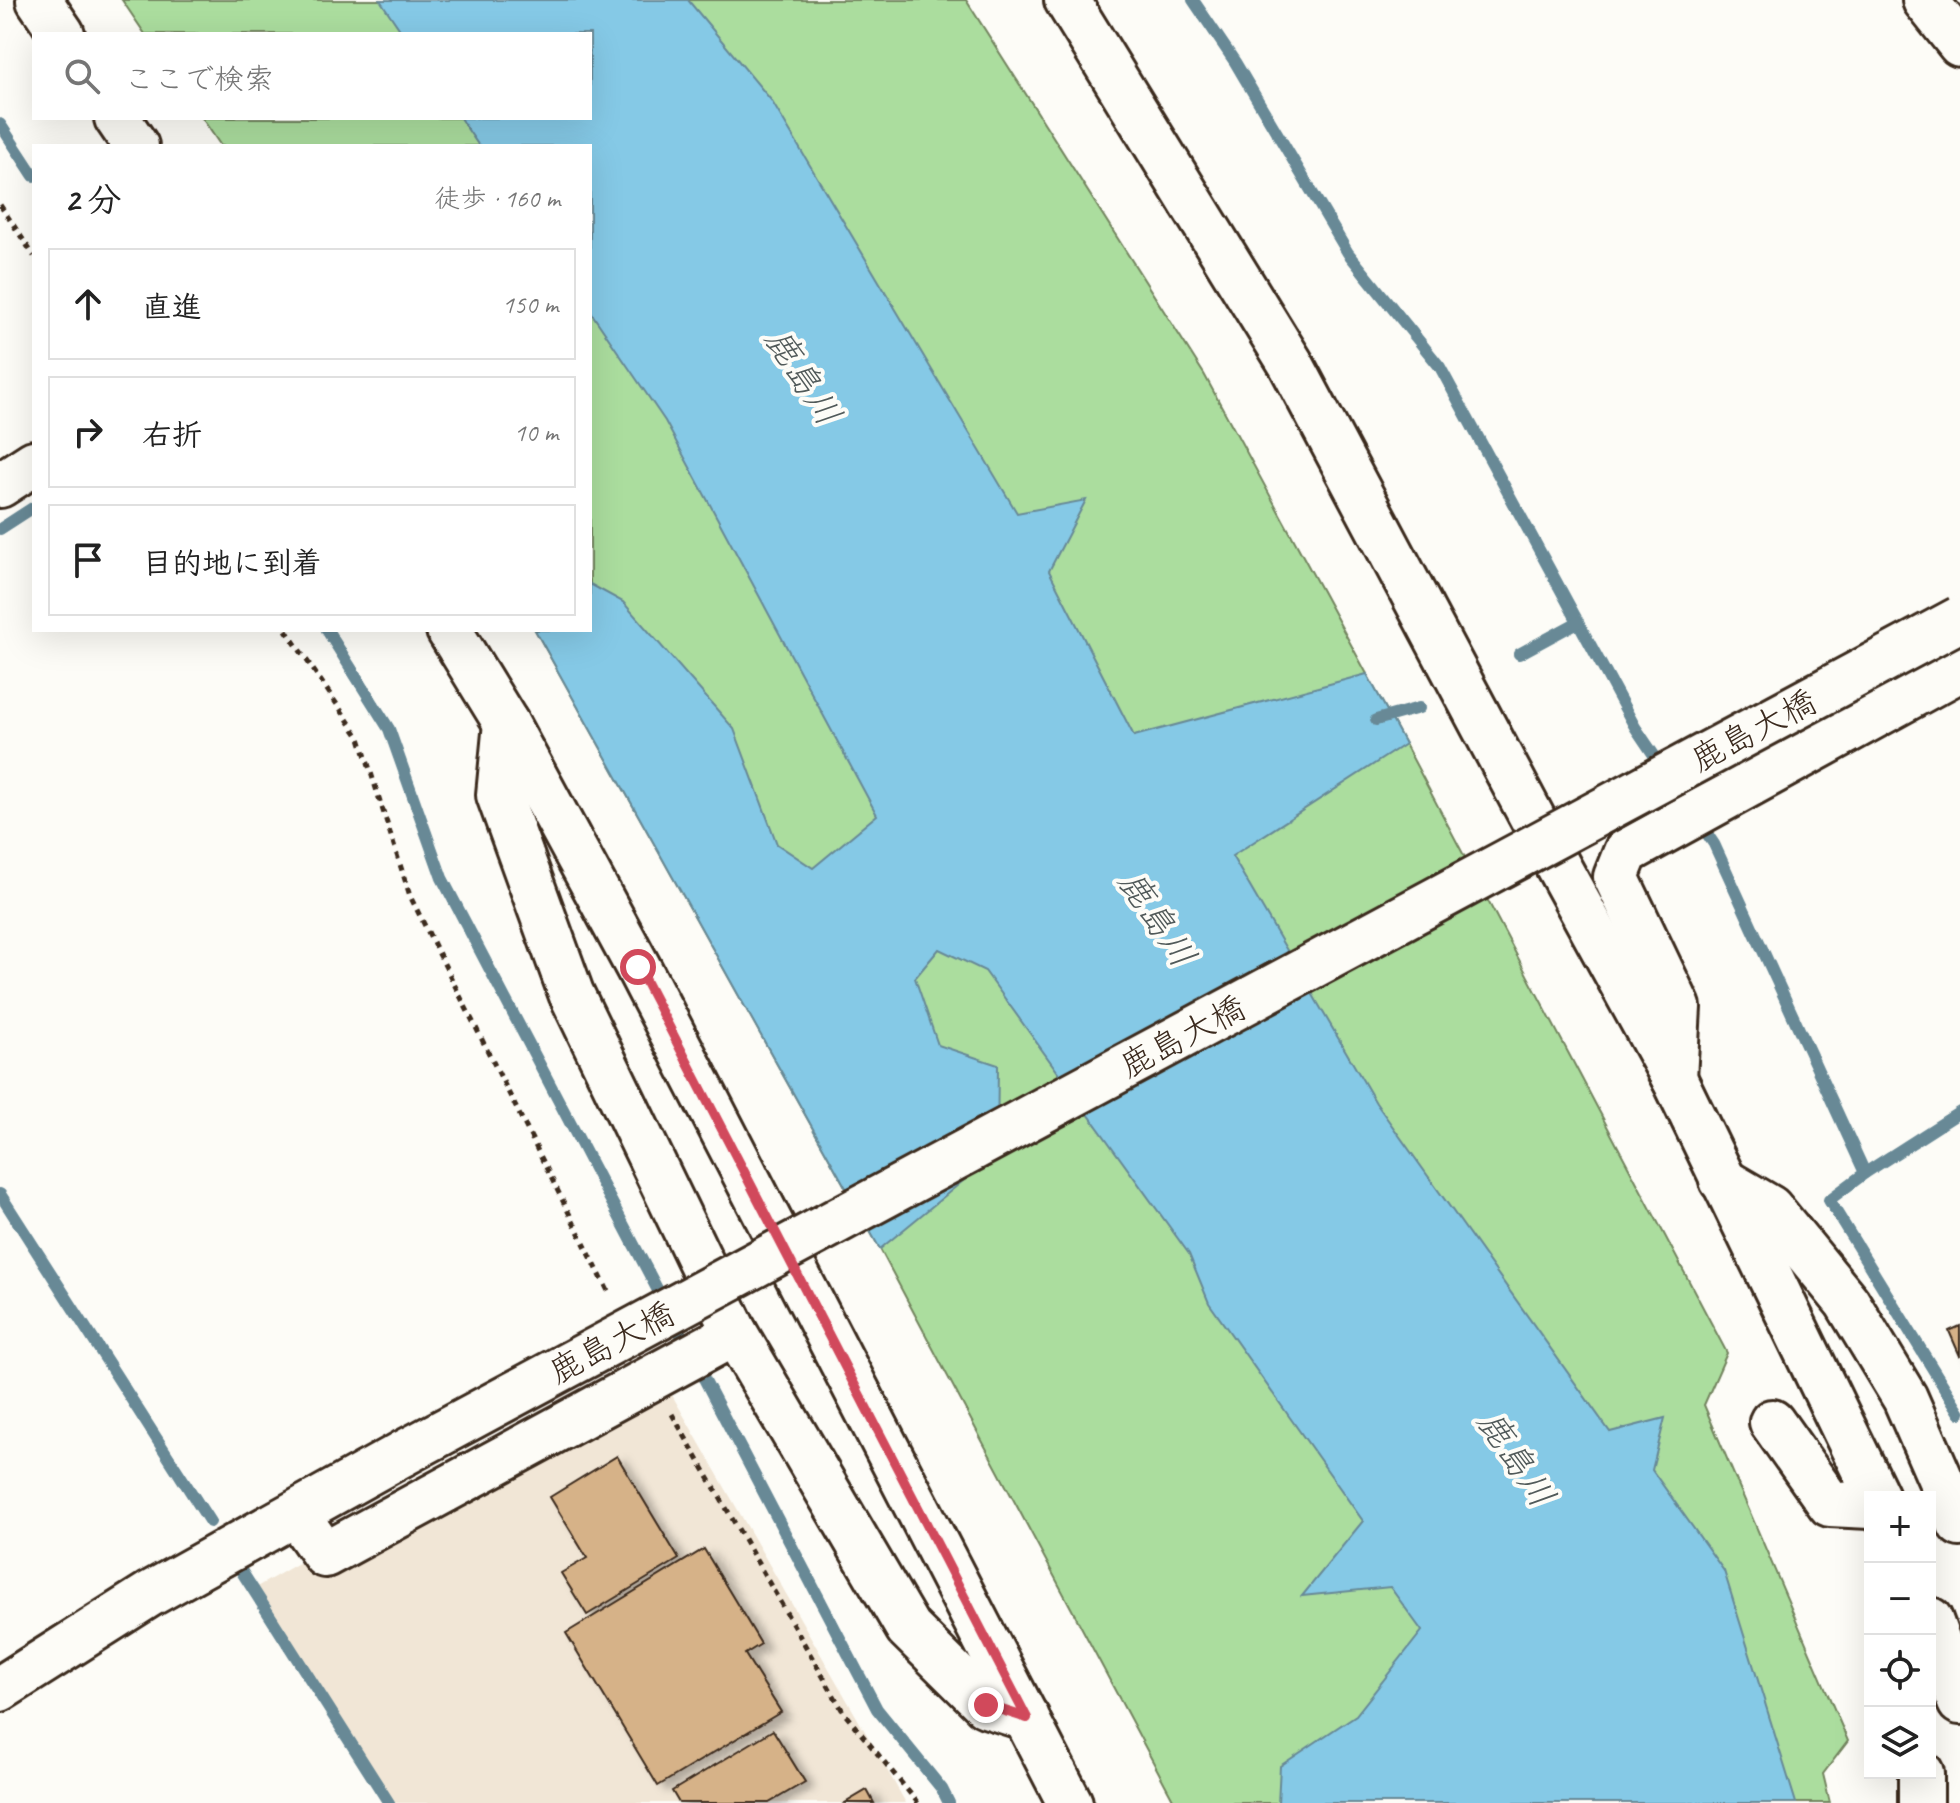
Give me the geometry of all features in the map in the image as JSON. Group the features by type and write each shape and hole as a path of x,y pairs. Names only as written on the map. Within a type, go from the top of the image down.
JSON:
{"street":[{"path":"39,0 61,32"},
{"path":"1067,0 1291,364 1674,1078 1874,1491"},
{"path":"1925,0 1960,44"},
{"path":"118,120 135,144"},
{"path":"0,485 32,464"},
{"name":"鹿島大橋","path":"0,1689 150,1594 404,1453 1960,619"},
{"path":"450,632 506,723 638,967 1070,1803"},
{"path":"1674,1078 1678,1007 1616,877 1626,852 1960,669"},
{"path":"506,723 499,795 571,993 726,1338 908,1628 986,1705 1027,1718"},
{"path":"1722,1180 1770,1208 1847,1302 1905,1398 1960,1524"},
{"path":"296,1514 325,1555 726,1338"},
{"path":"1772,1422 1830,1504 1864,1506"},
{"path":"1933,1635 1960,1702"},
{"path":"1921,1779 1921,1803"}],"path":[{"path":"0,205 32,253"},
{"path":"287,632 360,738 410,896 616,1307"},
{"path":"652,1378 844,1713 918,1803"}],"shaded area":[{"path":"653,1362 906,1803 389,1803 253,1589"}],"green space":[{"path":"122,0 485,0 509,32 144,32"},
{"path":"620,0 966,0 1204,374 1405,744 1727,1353 1704,1405 1848,1741 1823,1774 1830,1803 1760,1803"},
{"path":"203,120 571,120 589,144 220,144"},
{"path":"592,149 660,243 1626,1803 1175,1803 880,1249 536,632 592,632"}],"water":[{"name":"鹿島川","path":"380,0 688,0 771,100 1017,513 1086,500 1049,571 1134,736 1367,674 1405,744 1232,856 1376,1103 1610,1432 1665,1418 1652,1470 1724,1571 1796,1803 1278,1803 1280,1766 1356,1715 1422,1631 1390,1587 1302,1596 1363,1521 1209,1303 1189,1254 985,971 939,949 915,978 938,1045 998,1065 997,1153 880,1249 536,632 592,632 592,585 623,602 734,729 777,844 813,868 877,815 665,421 592,314 592,144 478,144 461,120 592,120 592,32 402,32"}],"building":[{"path":"1960,1326 1960,1356 1949,1331"},
{"path":"617,1456 679,1559 587,1615 561,1573 587,1558 550,1497"},
{"path":"704,1549 761,1644 745,1654 781,1712 658,1786 566,1633"},
{"path":"773,1730 805,1782 769,1803 679,1803 672,1791"},
{"path":"867,1790 874,1803 845,1803"}],"waterway":[{"path":"1193,0 1235,62 1348,253 1440,367 1635,727 1714,844 1865,1173 1829,1200 1960,1413"},
{"path":"0,124 32,173"},
{"path":"0,529 32,508"},
{"path":"1519,654 1578,622"},
{"path":"328,632 389,729 442,878 877,1709 942,1789 949,1803"},
{"path":"1376,720 1419,708"},
{"path":"1865,1173 1960,1112"},
{"path":"0,1194 210,1522"},
{"path":"242,1572 389,1803"}],"route":[{"path":"638,967 1027,1718 986,1705"}]}
